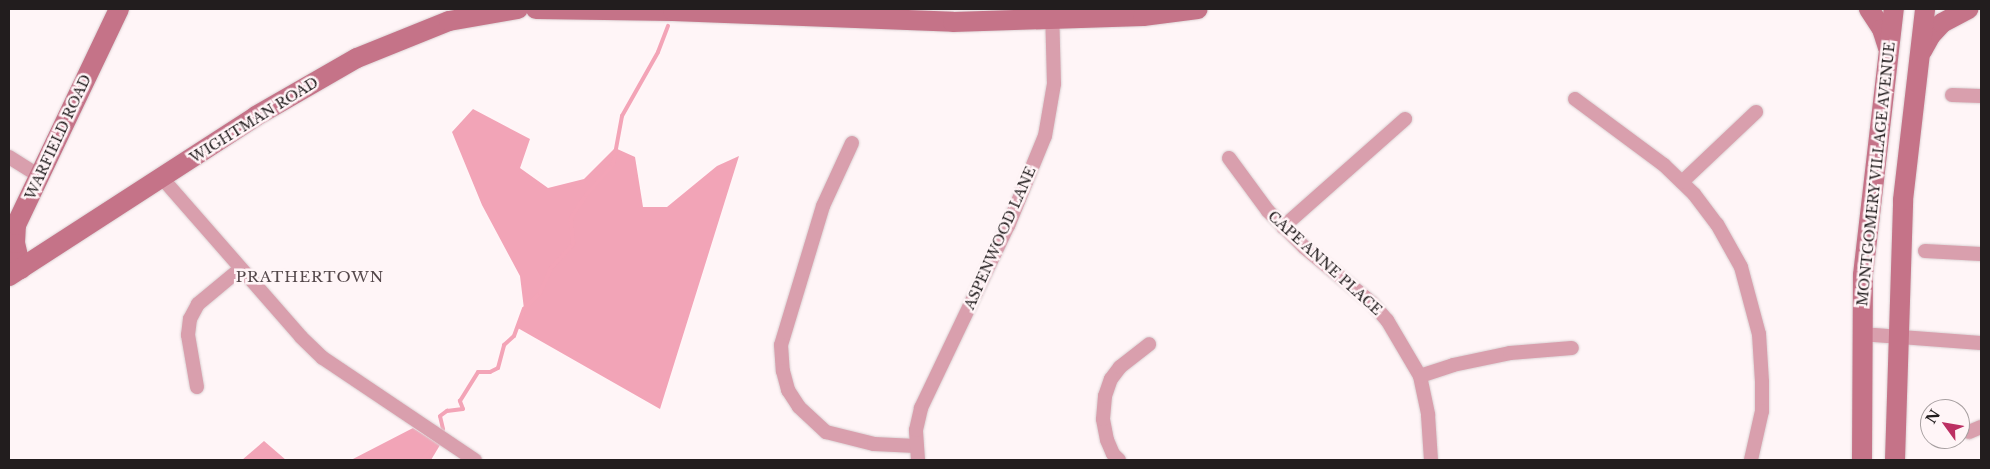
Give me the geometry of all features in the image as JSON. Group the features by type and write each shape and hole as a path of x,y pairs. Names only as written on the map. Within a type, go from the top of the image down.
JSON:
{"main road":[{"name":"WARFIELD ROAD","path":"15,273 16,225 119,9"},
{"name":"WIGHTMAN ROAD","path":"15,273 256,116 357,58 448,21 518,9"},
{"path":"536,9 673,11 952,22 1053,14 1143,16 1198,9"},
{"path":"1869,9 1882,29 1889,48"},
{"name":"MONTGOMERY VILLAGE AVENUE","path":"1862,460 1861,334 1863,275 1894,9"},
{"path":"1895,460 1903,200 1925,9"},
{"path":"1920,55 1931,34 1942,24 1968,9"}],"street":[{"name":"ASPENWOOD LANE","path":"917,453 916,430 921,408 1008,226 1045,136 1054,84 1053,14"},
{"path":"1952,95 1981,96"},
{"path":"1574,98 1664,165 1682,182 1717,224 1741,267 1758,334 1762,411 1751,460"},
{"path":"1682,182 1756,112"},
{"path":"1283,227 1405,119"},
{"path":"852,143 820,215 781,345 783,371 788,390 798,407 826,432 917,453"},
{"path":"9,157 39,176"},
{"name":"CAPE ANNE PLACE","path":"1229,158 1268,212 1304,247 1372,303 1387,320 1420,376 1428,415 1431,460"},
{"path":"162,178 240,269 323,358 475,460"},
{"path":"1925,251 1981,254"},
{"path":"197,387 188,335 190,319 198,304 240,269"},
{"path":"1861,334 1981,343"},
{"path":"1119,460 1113,454 1107,440 1103,419 1105,396 1111,379 1120,366 1149,344"},
{"path":"1420,376 1452,365 1510,352 1572,348"}],"shaded area":[{"path":"473,109 530,139 520,168 548,188 584,179 615,148 635,157 643,207 667,207 717,166 739,156 660,409 516,327 524,309 520,276 482,205 452,132"},
{"path":"413,428 440,445 431,460 351,460"},
{"path":"264,441 286,460 242,460"}],"waterway":[{"path":"442,433 440,416 447,411 463,409 460,401 478,372 490,372 498,368 504,345 514,336 524,309 540,293 551,268 573,244 571,218 586,195 613,165 622,116 658,52 668,26"},
{"path":"422,460 435,445"}],"district":[{"name":"PRATHERTOWN","path":"310,277"}]}
